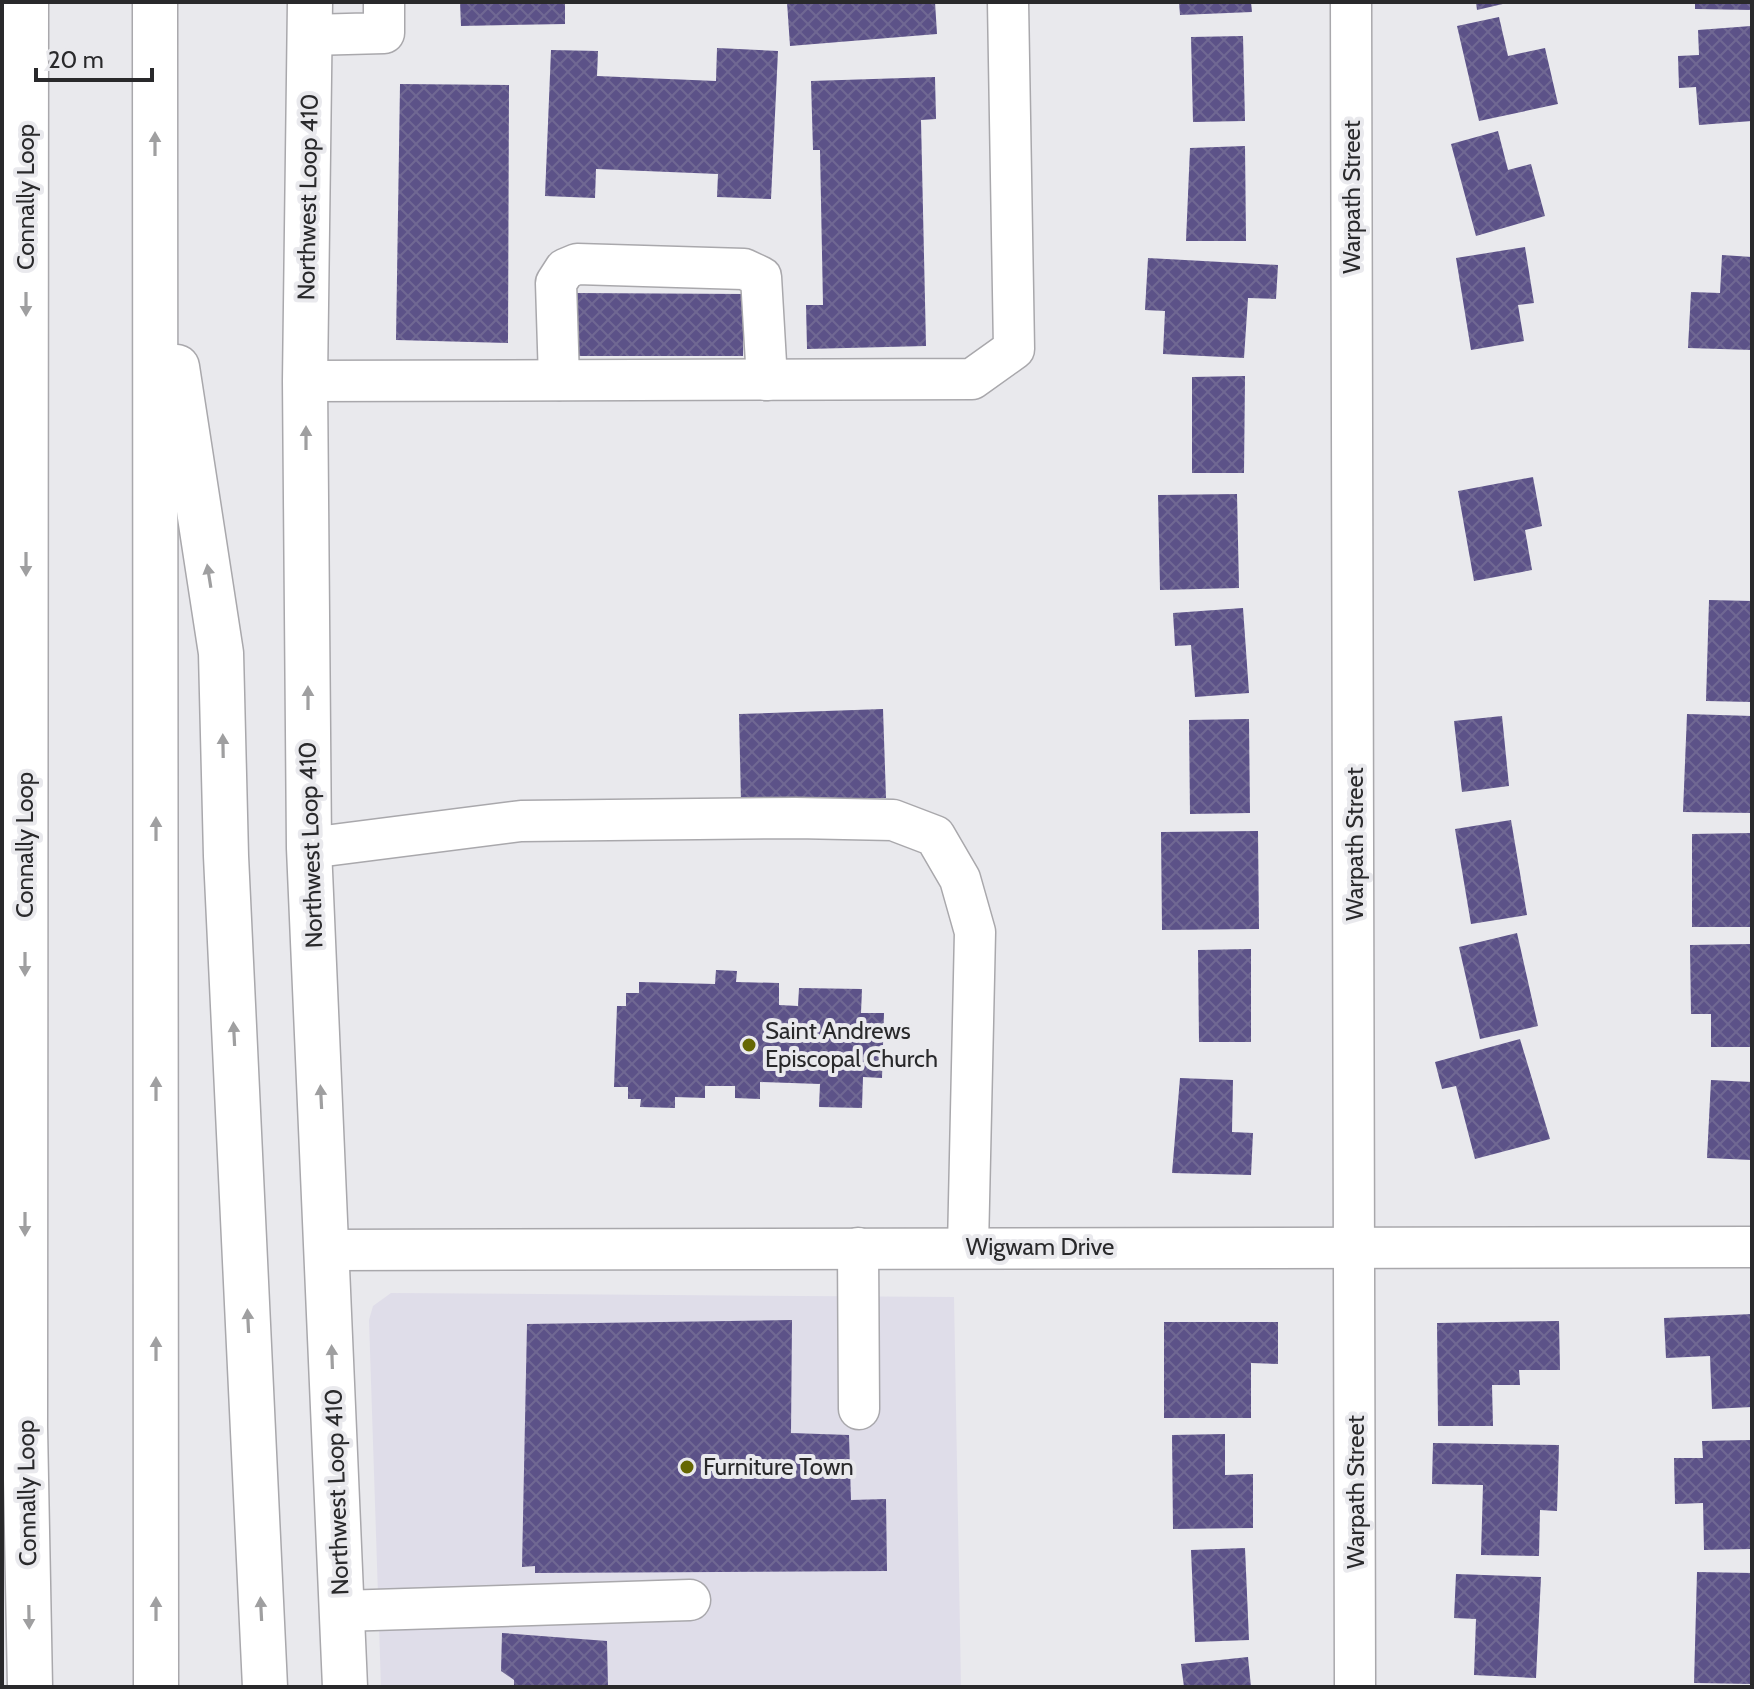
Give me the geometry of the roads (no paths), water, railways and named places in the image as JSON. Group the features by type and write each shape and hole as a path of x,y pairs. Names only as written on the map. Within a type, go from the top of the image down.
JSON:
{"main road":[{"name":"Connally Loop","path":"26,2 25,1427 30,1687"},
{"path":"155,2 156,1687"},
{"name":"Northwest Loop 410","path":"310,18 305,381 309,848 329,1250 345,1687"},
{"path":"155,222 221,653 226,856 265,1687"},
{"path":"2,1480 25,1427"}],"street":[{"path":"310,18 384,33 384,2"},
{"path":"305,381 972,379 1014,349 1008,2"},
{"name":"Warpath Street","path":"1351,2 1355,1687"},
{"path":"559,380 556,283 565,269 577,264 744,269 761,277 767,380"},
{"path":"309,848 521,821 893,820 935,836 960,879 975,932 968,1247"},
{"name":"Wigwam Drive","path":"329,1250 1752,1247"},
{"path":"858,1248 859,1409"},
{"path":"341,1611 690,1600"}],"place":[{"name":"Saint Andrews Episcopal Church","path":"749,1045"},
{"name":"Furniture Town","path":"687,1467"}]}
